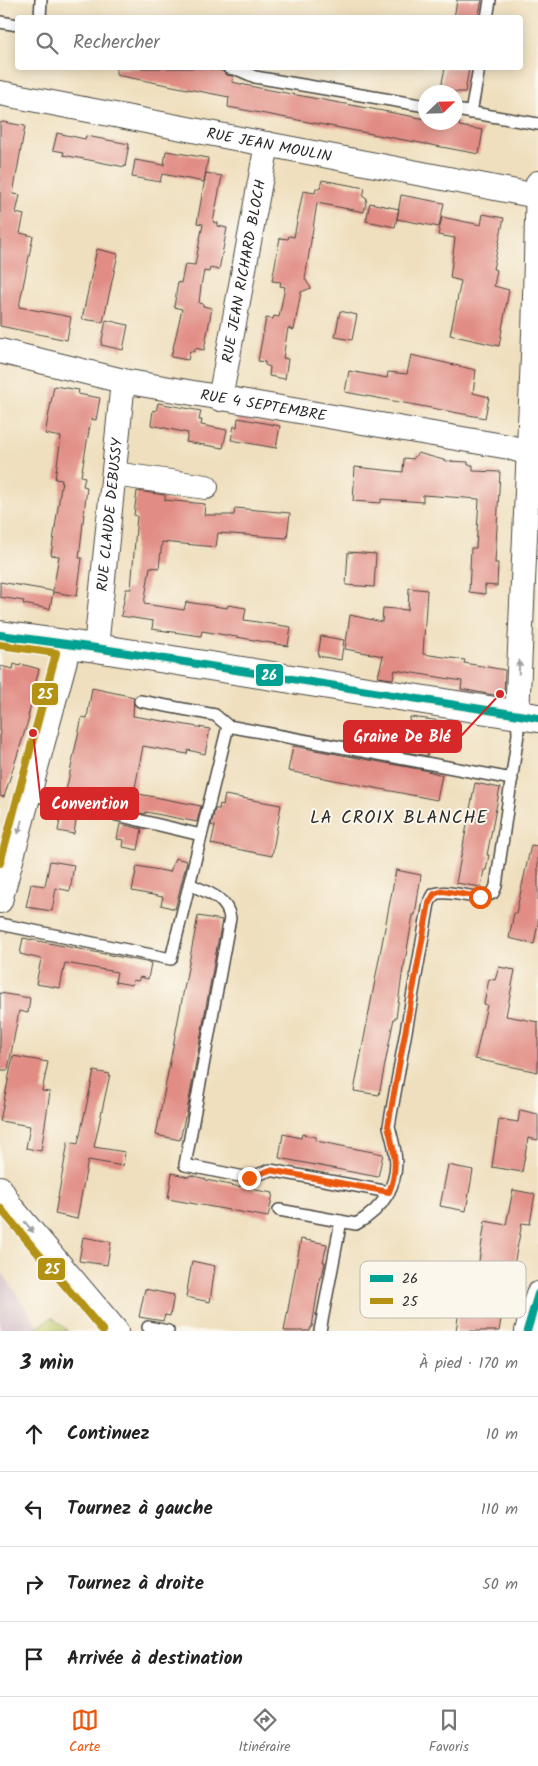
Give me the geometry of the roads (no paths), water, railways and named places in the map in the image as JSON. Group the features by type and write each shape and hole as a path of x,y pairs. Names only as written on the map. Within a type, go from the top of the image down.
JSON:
{"street":[{"name":"RUE JEAN MOULIN","path":"0,93 538,196"},
{"name":"RUE JEAN RICHARD BLOCH","path":"220,398 267,144"},
{"path":"0,635 96,648 528,717 531,569 528,453 536,334 538,182"},
{"name":"RUE 4 SEPTEMBRE","path":"0,351 124,381 510,447 528,453"},
{"name":"RUE CLAUDE DEBUSSY","path":"96,648 124,381"},
{"path":"114,474 206,487"},
{"path":"0,901 69,645"},
{"path":"0,1188 11,1207 116,1331"},
{"path":"528,1331 538,1294"}],"lane":[{"path":"40,15 41,0"},
{"path":"488,15 490,0"},
{"path":"0,22 15,24"},
{"path":"239,70 255,77 418,105"},
{"path":"478,70 466,112 538,124"},
{"path":"140,701 215,715 228,726 512,779"},
{"path":"279,1210 356,1224 369,1217 380,1207 389,1192 394,1180 395,1155 388,1126 429,903 434,894 443,891 480,897 493,893 496,886 518,734 528,717"},
{"path":"0,924 170,959 228,726"},
{"path":"29,794 201,835"},
{"path":"189,884 217,897 229,911 230,918 184,1165 249,1178 270,1170 389,1192"},
{"path":"320,1331 341,1221"},
{"path":"148,1327 168,1331"}],"place":[{"name":"Graine De Blé","path":"500,694"},
{"name":"Convention","path":"33,733"}],"district":[{"name":"LA CROIX BLANCHE","path":"399,817"}]}
